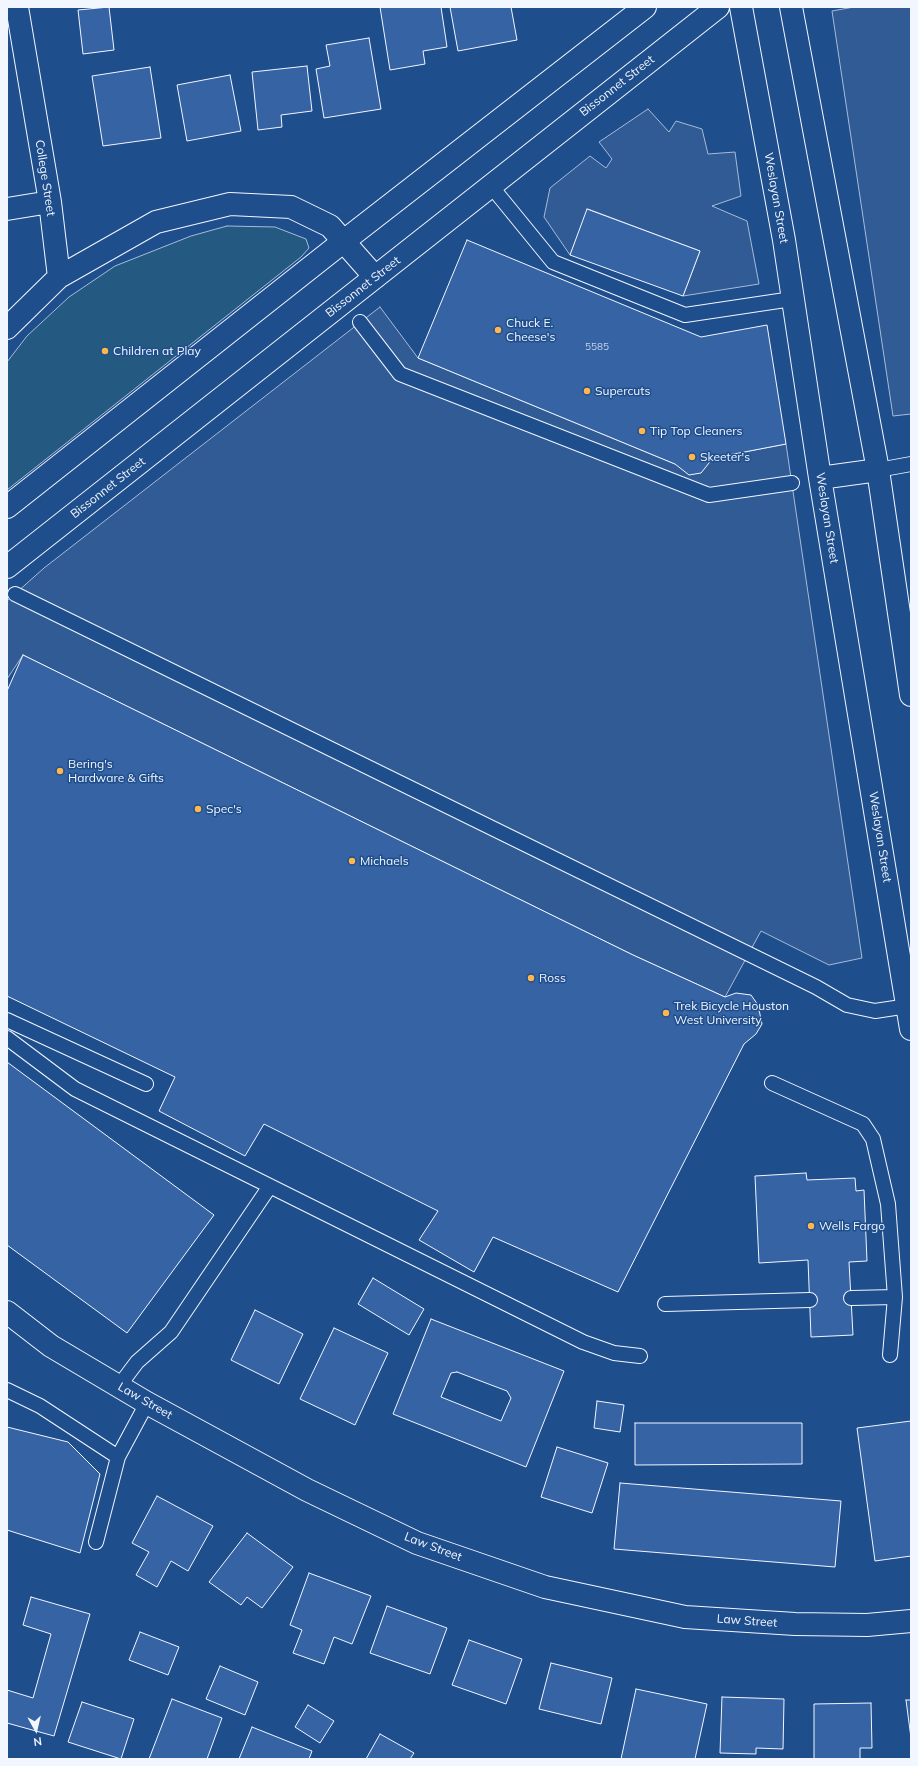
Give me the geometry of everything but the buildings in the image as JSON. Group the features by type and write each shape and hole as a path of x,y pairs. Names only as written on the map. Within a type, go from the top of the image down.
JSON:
{"main road":[{"name":"College Street","path":"17,7 50,202 59,277"},
{"path":"7,507 344,241 645,7"},
{"name":"Bissonnet Street","path":"7,567 718,7"},
{"name":"Weslayan Street","path":"742,7 784,240 820,478 909,1006 911,1029"},
{"path":"791,7 878,470 911,695"},
{"path":"7,209 50,202"},
{"path":"7,328 59,277 156,222 230,204 291,207 330,226 375,277"},
{"path":"820,478 878,470"},
{"name":"Law Street","path":"7,1312 51,1346 147,1403 307,1490 417,1543 545,1587 685,1617 795,1624 866,1625 911,1621"}],"lane":[{"path":"491,186 553,262 685,315 792,299"},
{"path":"360,322 400,374 709,495 792,483"},
{"path":"878,470 911,464"},
{"path":"15,594 816,987 847,1005 875,1011 909,1006"},
{"path":"7,1020 146,1084"},
{"path":"7,1038 75,1089 583,1342 614,1353 640,1356"},
{"path":"772,1082 863,1124 873,1139 888,1204 895,1297 890,1355"},
{"path":"119,1386 137,1362 171,1332 270,1186"},
{"path":"851,1298 895,1297"},
{"path":"665,1304 810,1300"},
{"path":"7,1390 40,1406 118,1457"},
{"path":"96,1542 118,1457 147,1403"}],"shaded area":[{"path":"854,7 911,7 911,414 893,416 832,11"},
{"path":"648,109 669,132 676,121 702,129 708,154 735,152 741,196 712,206 747,221 759,284 683,296 700,251 588,209 570,255 544,217 550,188 590,156 606,168 612,159 599,142"},
{"path":"227,226 275,227 306,239 309,248 301,257 7,490 7,362 27,336 69,297 115,266 191,236"},
{"path":"380,307 418,358 675,464 786,444 862,958 829,965 761,931 725,997 633,955 23,655 7,679 7,601 44,568"}],"place":[{"name":"Chuck E. Cheese's","path":"498,330"},
{"name":"Children at Play","path":"105,351"},
{"name":"Supercuts","path":"587,391"},
{"name":"Tip Top Cleaners","path":"642,431"},
{"name":"Skeeter's","path":"692,457"},
{"name":"Bering's Hardware & Gifts","path":"60,771"},
{"name":"Spec's","path":"198,809"},
{"name":"Michaels","path":"352,861"},
{"name":"Ross","path":"531,978"},
{"name":"Trek Bicycle Houston West University","path":"666,1013"},
{"name":"Wells Fargo","path":"811,1226"}]}
